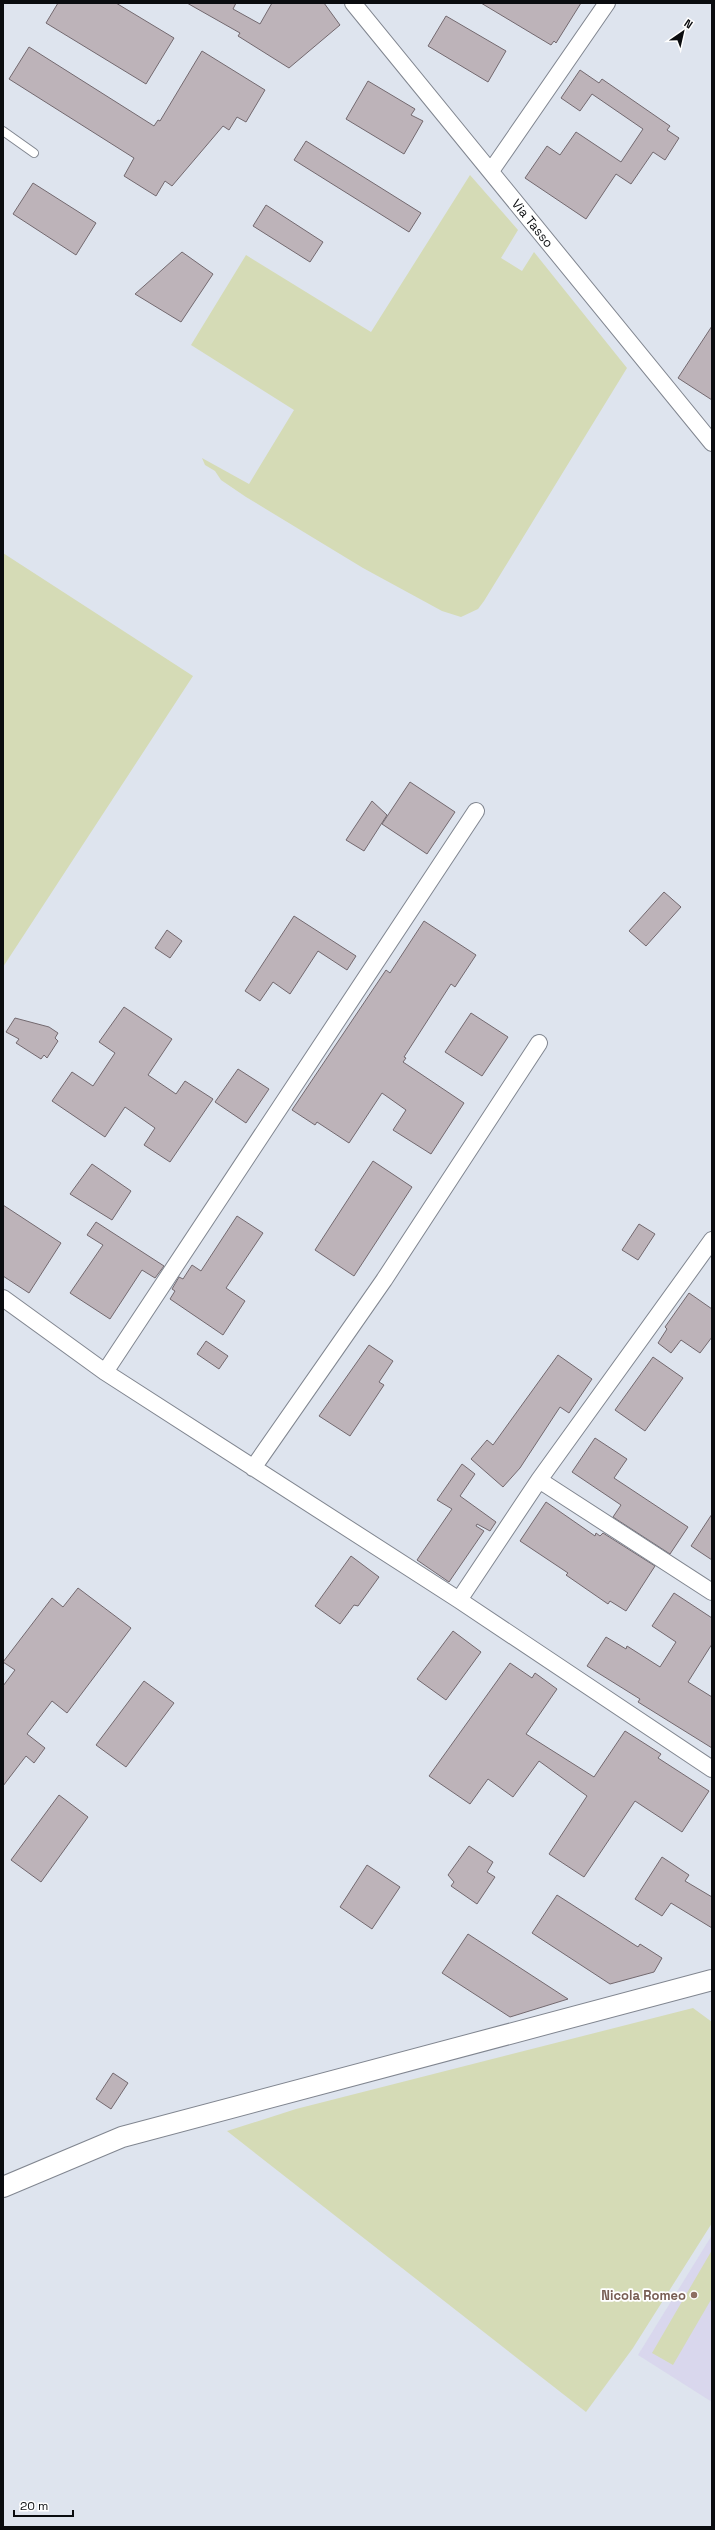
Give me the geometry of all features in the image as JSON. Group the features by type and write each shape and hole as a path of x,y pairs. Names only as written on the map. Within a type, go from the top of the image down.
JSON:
{"street":[{"name":"Via Tasso","path":"353,3 712,444"},
{"path":"491,171 607,3"},
{"path":"105,1372 476,811"},
{"path":"253,1468 384,1280 539,1043"},
{"path":"459,1600 539,1480 712,1240"},
{"path":"3,1298 105,1372 459,1600 712,1769"},
{"path":"539,1480 712,1592"},
{"path":"3,2187 122,2136 712,1980"}],"lane":[{"path":"3,131 34,153"}],"shaded area":[{"name":"Nicola Romeo","path":"712,2235 712,2402 638,2355"}],"green space":[{"path":"470,175 518,230 501,258 522,271 534,252 627,368 484,601 478,609 461,617 442,611 363,568 246,497 221,480 215,471 205,465 202,458 249,484 294,410 191,345 246,255 371,332"},
{"path":"3,553 193,676 3,967"},
{"path":"693,2008 712,2022 712,2223 633,2348 586,2412 227,2131 296,2109"},
{"path":"712,2250 712,2298 673,2365 652,2353"}],"building":[{"path":"58,3 116,3 174,38 146,84 46,23"},
{"path":"187,3 236,3 233,9 260,24 272,3 324,3 340,25 289,68 238,36 240,33"},
{"path":"481,3 581,3 556,43 554,41 551,45"},
{"path":"446,16 506,51 488,82 428,46"},
{"path":"29,47 154,126 158,120 160,121 202,51 265,90 246,122 237,117 229,130 223,126 172,186 165,181 156,196 124,176 134,158 9,79"},
{"path":"580,70 599,83 602,79 670,126 667,130 679,138 665,160 653,152 631,184 616,174 586,219 525,178 547,146 560,155 576,132 621,162 643,129 592,94 580,111 561,98"},
{"path":"368,81 415,109 411,115 423,121 404,154 346,119"},
{"path":"306,141 421,213 409,232 294,160"},
{"path":"33,183 96,223 76,255 13,214"},
{"path":"266,205 323,242 310,262 253,226"},
{"path":"182,252 213,274 181,322 135,294"},
{"path":"712,326 712,400 678,378"},
{"path":"410,782 455,812 427,854 382,824"},
{"path":"372,801 387,815 364,851 346,840"},
{"path":"664,892 681,907 646,946 629,931"},
{"path":"294,916 356,956 347,970 318,951 290,994 273,982 260,1001 245,991"},
{"path":"424,921 476,955 455,987 451,984 404,1057 406,1058 403,1062 464,1103 431,1154 393,1130 406,1110 382,1093 349,1143 317,1122 315,1125 292,1110 386,970 390,973"},
{"path":"167,930 182,941 170,958 155,948"},
{"path":"124,1007 172,1039 148,1075 176,1094 185,1081 213,1099 170,1162 144,1145 155,1128 125,1107 105,1137 52,1101 72,1072 93,1086 115,1053 99,1042"},
{"path":"471,1013 508,1037 482,1076 445,1052"},
{"path":"15,1018 49,1027 58,1033 55,1038 58,1041 47,1058 44,1055 41,1059 16,1043 19,1039 6,1032"},
{"path":"238,1069 269,1089 246,1123 215,1102"},
{"path":"373,1161 412,1187 354,1276 315,1250"},
{"path":"92,1164 131,1191 112,1220 70,1194"},
{"path":"3,1205 61,1243 29,1293 3,1276"},
{"path":"237,1216 263,1233 226,1288 245,1301 223,1335 170,1299 175,1291 172,1289 179,1277 183,1279 192,1265 201,1271"},
{"path":"96,1222 164,1266 155,1278 142,1270 110,1319 70,1293 103,1245 87,1235"},
{"path":"639,1224 655,1234 638,1260 622,1250"},
{"path":"689,1293 712,1309 712,1337 700,1353 681,1340 671,1353 658,1343 667,1329 665,1327"},
{"path":"206,1341 228,1356 219,1369 197,1354"},
{"path":"369,1345 393,1361 379,1382 384,1385 350,1436 319,1416"},
{"path":"558,1355 592,1379 569,1413 560,1407 520,1468 503,1487 471,1459 487,1440 493,1445"},
{"path":"653,1357 683,1378 645,1431 615,1410"},
{"path":"595,1438 627,1459 614,1478 688,1527 670,1554 613,1517 621,1505 572,1472"},
{"path":"462,1464 475,1474 460,1496 496,1522 490,1531 477,1524 476,1526 484,1531 449,1582 417,1560 452,1509 437,1500"},
{"path":"546,1502 595,1536 596,1533 600,1536 603,1533 655,1566 626,1611 610,1601 608,1604 566,1575 568,1573 520,1541"},
{"path":"712,1514 712,1560 691,1546"},
{"path":"351,1556 379,1577 358,1606 354,1605 340,1624 315,1606"},
{"path":"78,1588 131,1628 67,1713 52,1701 27,1734 45,1748 34,1763 26,1756 3,1786 3,1686 15,1670 3,1662 52,1598 63,1607"},
{"path":"674,1593 712,1618 712,1644 688,1682 712,1697 712,1748 638,1702 640,1699 587,1666 606,1637 626,1649 627,1646 660,1667 676,1642 652,1626"},
{"path":"453,1631 481,1652 446,1700 417,1679"},
{"path":"510,1663 532,1678 535,1673 557,1689 526,1734 594,1777 625,1731 661,1754 658,1758 709,1791 682,1832 635,1801 584,1877 549,1854 587,1796 539,1761 513,1797 488,1779 470,1804 429,1776"},
{"path":"144,1681 174,1703 126,1767 96,1745"},
{"path":"59,1795 88,1817 41,1882 11,1860"},
{"path":"469,1846 493,1862 487,1872 495,1877 477,1904 451,1886 454,1882 448,1875"},
{"path":"662,1857 689,1875 685,1881 712,1897 712,1928 671,1903 662,1916 635,1899"},
{"path":"367,1865 400,1887 372,1929 340,1907"},
{"path":"557,1895 638,1947 640,1944 662,1958 654,1972 610,1984 532,1933"},
{"path":"468,1934 568,1999 510,2017 442,1973"},
{"path":"113,2073 128,2083 111,2109 96,2099"}],"place":[{"name":"Nicola Romeo","path":"694,2295"}]}
